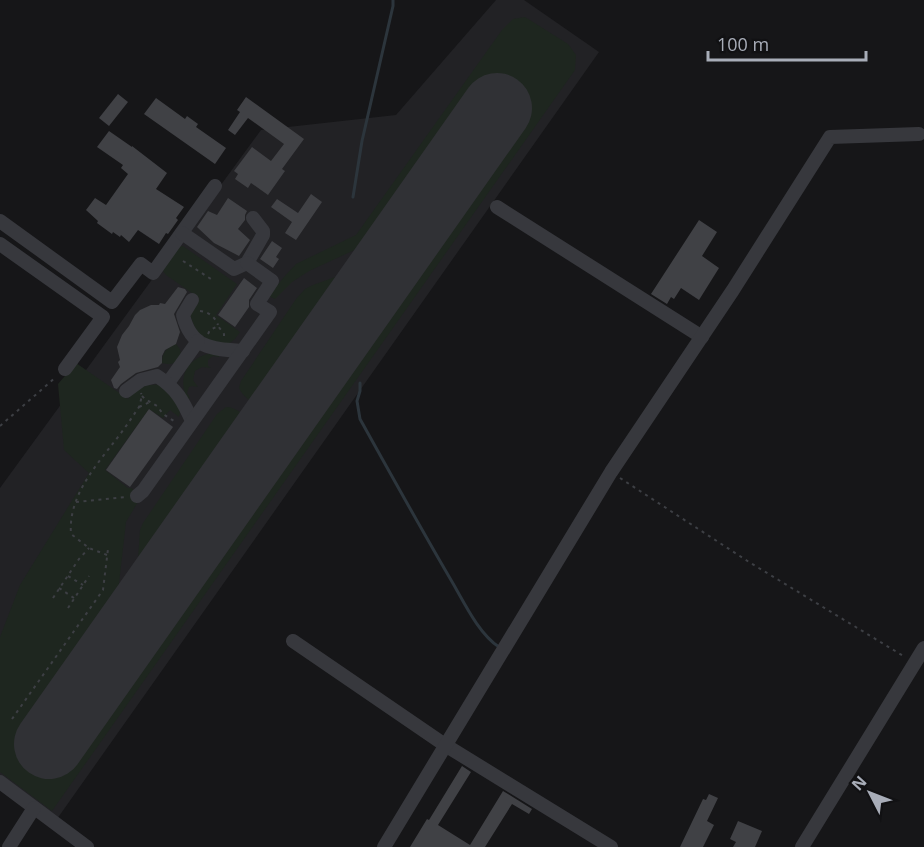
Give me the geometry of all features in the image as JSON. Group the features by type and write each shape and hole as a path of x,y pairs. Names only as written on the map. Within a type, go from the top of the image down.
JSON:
{"street":[{"path":"384,847 611,472 740,281 830,137 919,134"},
{"path":"0,222 112,302 141,264 153,273 215,186"},
{"path":"497,207 702,337"},
{"path":"182,233 234,269 247,263 263,235 263,231 253,218"},
{"path":"0,244 103,317 65,369"},
{"path":"137,496 143,491 270,312 257,304 272,281 247,263"},
{"path":"192,300 183,315 186,328 198,341 220,349 243,351"},
{"path":"168,383 198,341"},
{"path":"135,390 141,380 157,376 168,383 178,394 189,426"},
{"path":"293,641 445,745 611,847"},
{"path":"802,847 924,648"},
{"path":"0,782 87,847"},
{"path":"9,847 34,808"}],"path":[{"path":"183,261 211,279"},
{"path":"183,315 202,311 209,313 218,326"},
{"path":"0,426 65,369"},
{"path":"135,390 157,406 163,414 189,426"},
{"path":"135,390 139,407"},
{"path":"107,555 89,548 71,534 70,525 76,502 94,468 139,407 151,402"},
{"path":"611,472 749,562 915,663"},
{"path":"76,502 137,496"},
{"path":"53,598 89,548"},
{"path":"12,719 103,590 108,549"},
{"path":"68,576 83,585"},
{"path":"68,608 89,576"},
{"path":"59,588 74,598"}],"shaded area":[{"path":"496,0 524,0 599,52 57,819 0,775 0,488 261,130 396,115"},
{"path":"525,17 568,44 576,55 575,70 52,811 0,772 0,637 20,585 89,473 64,450 58,384 76,363 128,399 142,387 160,385 181,407 179,417 170,410 163,418 149,409 105,470 128,488 142,495 126,522 114,627 33,738 59,757 515,114 487,94 387,235 309,271 292,282 275,299 269,296 296,264 356,235 502,30 513,19"},
{"path":"183,246 237,284 216,315 240,332 227,345 206,339 198,333 190,313 199,298 163,271 178,247"},
{"path":"353,272 356,280 269,403 262,406 248,399 239,388 241,381 296,299 305,289"},
{"path":"176,344 181,352 179,360 172,364 162,363 165,351"},
{"path":"212,353 219,353 219,357 213,356 208,360 208,366 211,368 202,367 195,371 193,380 198,387 189,387 187,393 190,398 187,399 183,383 187,369 197,359"},
{"path":"226,407 243,414 251,423 251,430 148,577 144,579 138,577 140,530 143,523 217,414"}],"building":[{"path":"118,94 128,102 109,126 99,118"},
{"path":"246,97 304,139 282,169 285,171 268,195 251,183 248,188 235,179 238,174 234,171 252,147 271,161 284,144 248,118 235,135 228,130 240,112 237,110"},
{"path":"156,98 185,119 187,116 198,124 196,127 226,148 215,164 144,114"},
{"path":"109,131 167,173 156,189 184,207 176,218 178,220 159,244 138,230 129,242 121,235 120,237 113,232 112,234 97,223 98,221 86,210 95,198 106,205 128,174 121,168 123,165 97,147"},
{"path":"311,194 322,202 296,240 285,233 292,222 271,207 277,199 298,213"},
{"path":"228,198 247,211 245,220 238,229 250,240 239,256 214,243 197,227 208,211 217,215"},
{"path":"699,220 717,232 702,256 719,268 699,300 681,288 674,299 671,297 667,304 651,294"},
{"path":"272,241 282,248 273,268 260,259"},
{"path":"244,278 257,288 249,300 249,307 235,327 218,315"},
{"path":"178,287 187,292 174,314 180,332 176,344 165,350 162,363 158,367 136,373 117,389 114,388 111,380 120,367 117,347 122,335 140,310 151,305 165,304"},
{"path":"149,409 173,427 130,487 106,470"},
{"path":"462,766 471,772 438,825 470,845 503,791 532,809 529,814 512,804 485,847 410,847 427,819 429,820"},
{"path":"709,794 718,798 707,821 714,825 703,847 680,847 703,799 706,800"},
{"path":"738,821 762,831 755,847 733,847 736,842 730,839"}],"waterway":[{"path":"353,197 362,141 393,0"},
{"path":"360,383 357,401 360,419 472,617 484,634 499,647"}],"runway":[{"path":"49,744 497,108"}]}
